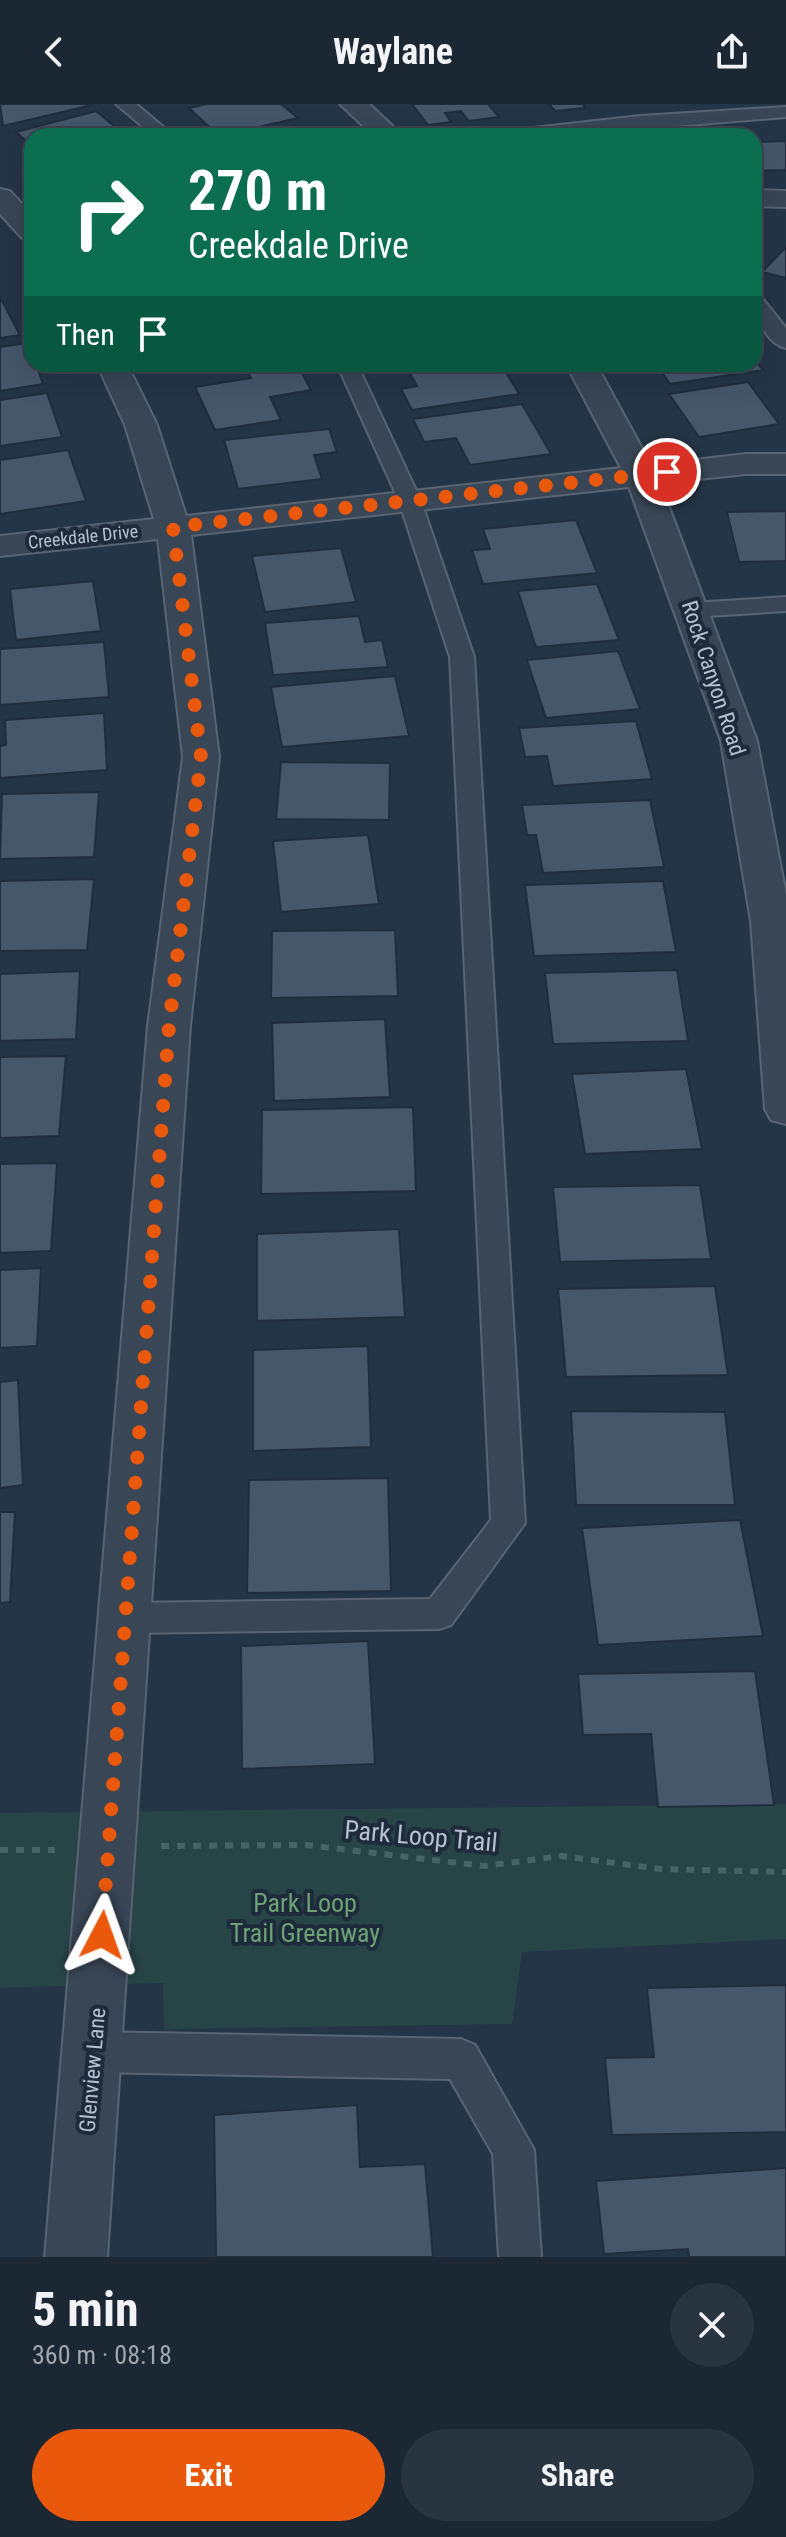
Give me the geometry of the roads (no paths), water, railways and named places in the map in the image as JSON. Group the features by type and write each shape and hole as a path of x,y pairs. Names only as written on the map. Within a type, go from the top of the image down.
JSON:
{"street":[{"path":"353,104 381,128"},
{"path":"0,197 24,223"},
{"path":"762,198 786,199"},
{"name":"Glenview Lane","path":"76,2257 127,1618 169,1026 201,757 173,527 141,425 116,372"},
{"name":"Rock Canyon Road","path":"585,372 641,475 739,741 771,921 786,1109"},
{"name":"Creekdale Drive","path":"0,546 746,464 786,464"}],"lane":[{"path":"125,104 155,128"},
{"path":"577,128 786,112"},
{"path":"762,311 786,342"},
{"path":"127,1618 439,1614 508,1523 462,657 410,501 351,372"},
{"path":"692,610 786,604"},
{"path":"94,2052 461,2059 513,2150 520,2257"}],"park label":[{"name":"Park Loop Trail Greenway","path":"305,1918"}]}
